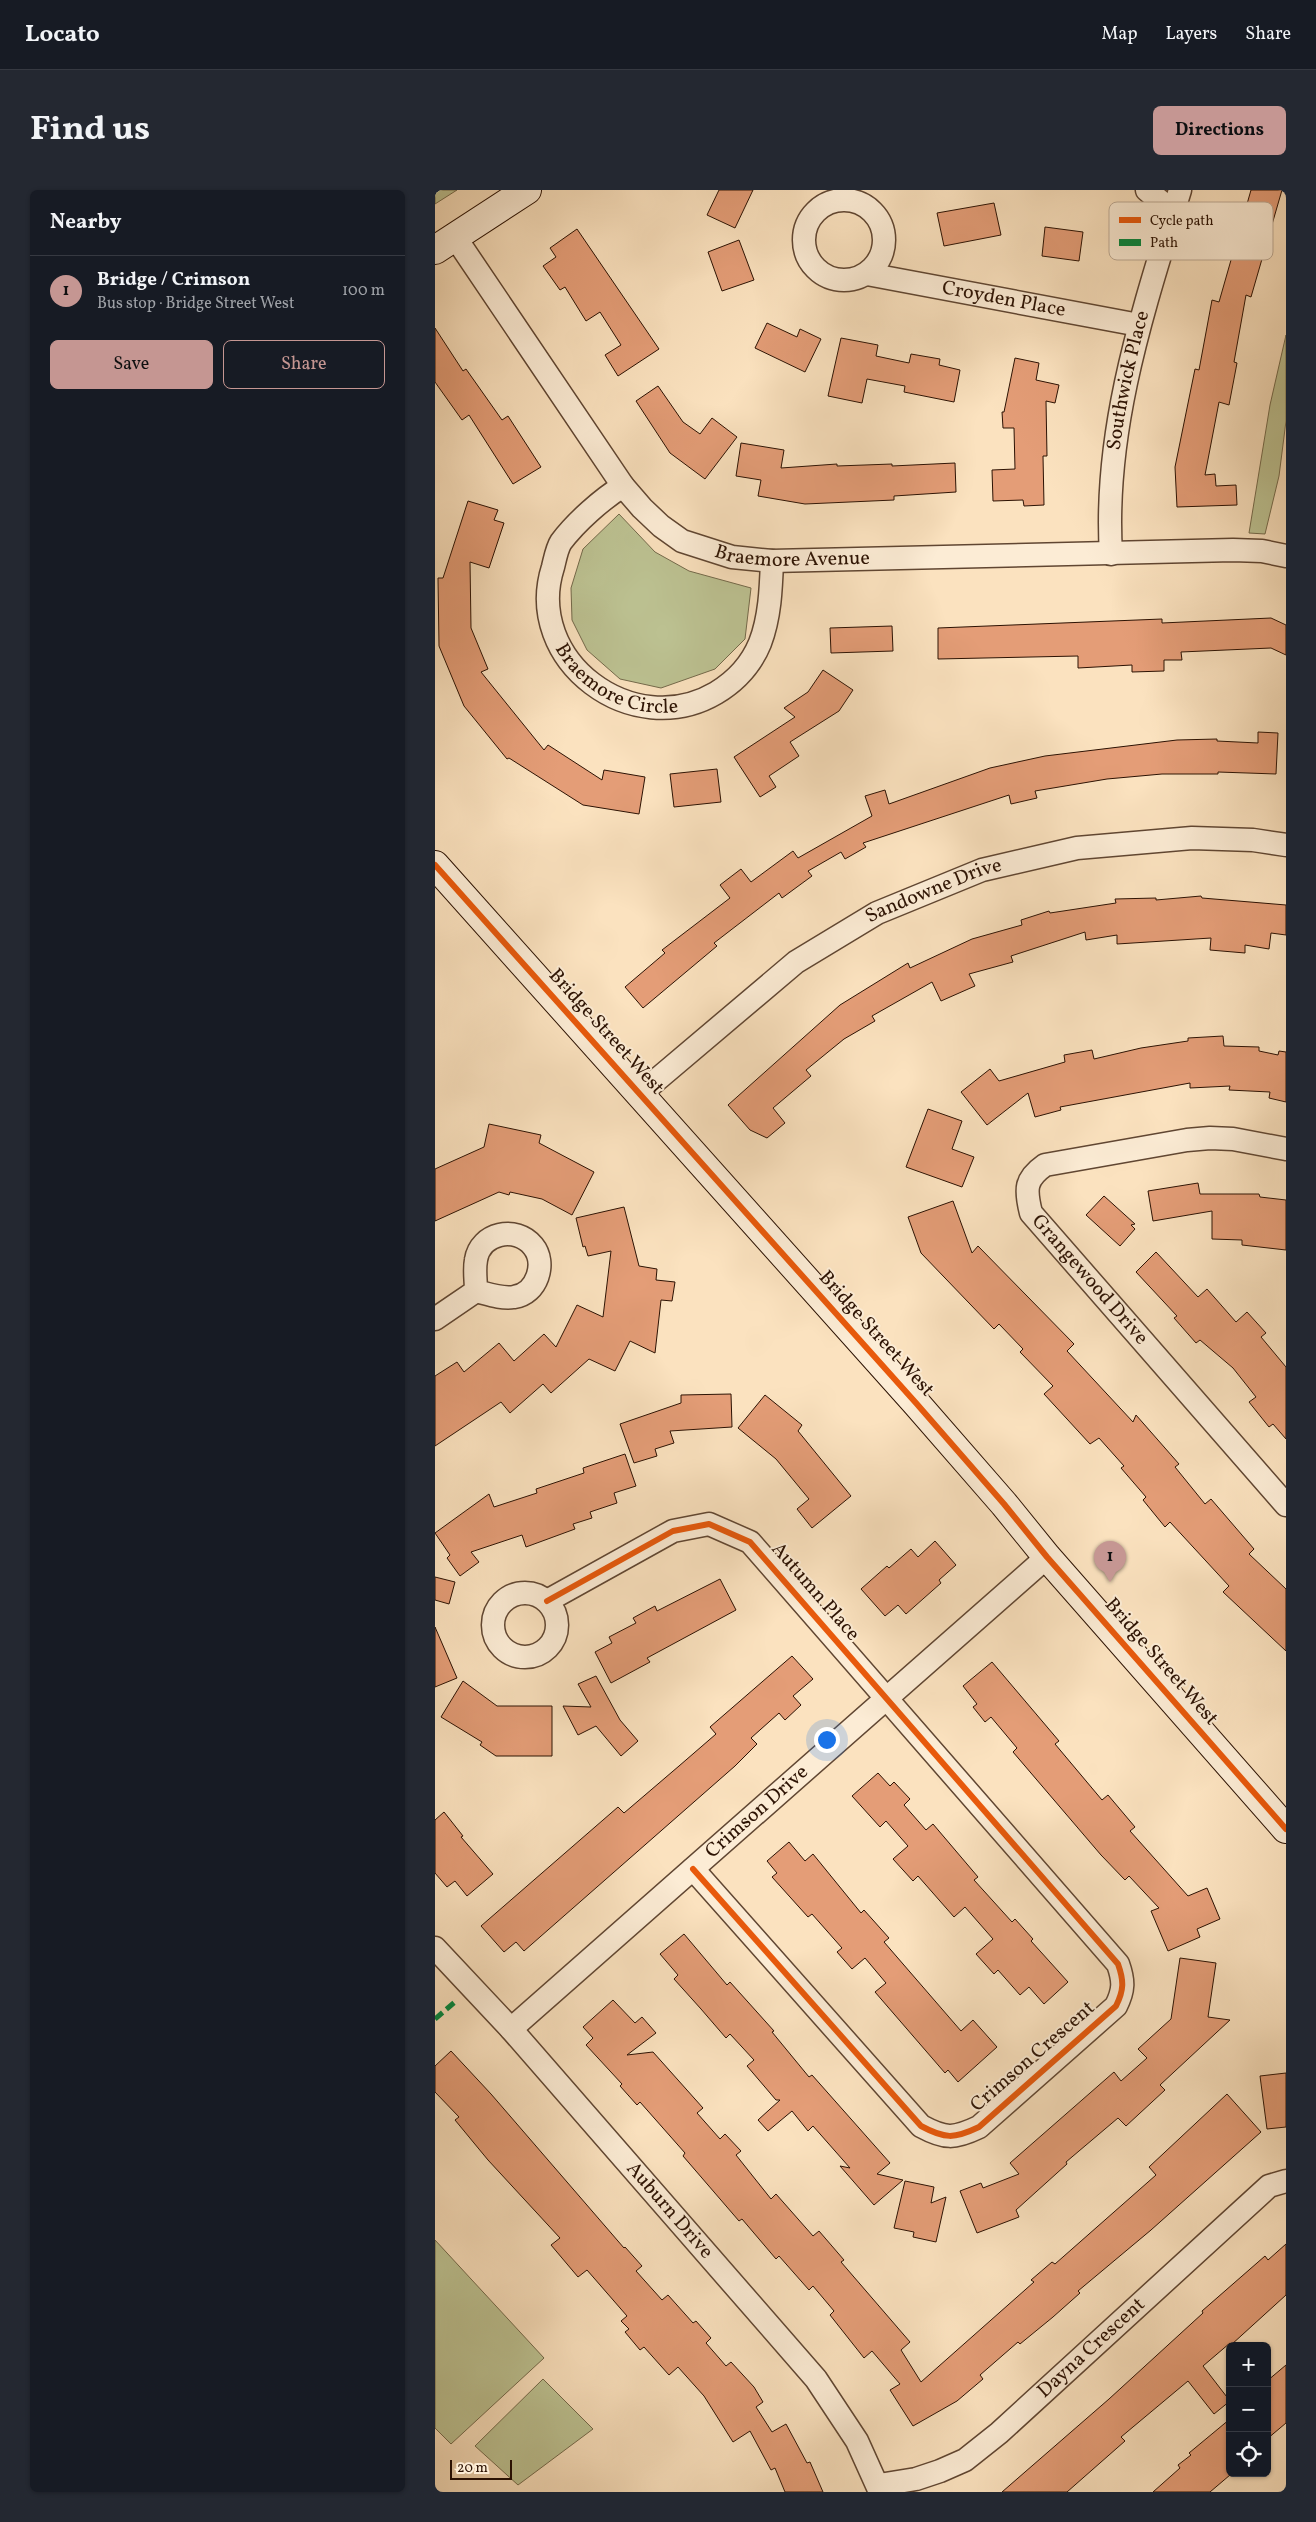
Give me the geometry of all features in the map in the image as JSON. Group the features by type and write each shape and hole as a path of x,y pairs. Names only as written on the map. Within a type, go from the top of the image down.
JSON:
{"main road":[{"path":"445,244 527,190"},
{"name":"Bridge Street West","path":"435,865 916,1403 1005,1504 1047,1557 1286,1829"}],"street":[{"path":"1147,190 1161,202"},
{"name":"Southwick Place","path":"1176,202 1180,190"},
{"name":"Braemore Avenue","path":"445,244 623,486 661,526 682,541 732,557 772,561 1233,550 1262,551 1286,556"},
{"name":"Southwick Place","path":"1111,554 1109,521 1114,443 1139,325 1159,260"},
{"name":"Croyden Place","path":"867,274 1139,325"},
{"name":"Braemore Circle","path":"623,486 606,497 561,543 549,580 548,602 556,638 583,678 607,695 633,705 662,708 689,706 730,684 743,672 759,644 767,621 772,561"},
{"name":"Sandowne Drive","path":"639,1094 796,962 877,913 982,870 1077,848 1192,838 1253,840 1286,846"},
{"name":"Grangewood Drive","path":"1286,1149 1233,1139 1187,1140 1045,1165 1033,1174 1026,1193 1031,1213 1286,1505"},
{"path":"435,1319 476,1291"},
{"name":"Autumn Place","path":"547,1600 673,1531 709,1524 750,1542 887,1697"},
{"name":"Crimson Drive","path":"511,2029 1047,1557"},
{"name":"Crimson Crescent","path":"693,1869 921,2126 938,2135 958,2137 979,2127 1116,2006 1123,1992 1123,1978 1118,1964 887,1697"},
{"name":"Auburn Drive","path":"435,1948 511,2029 816,2379 857,2442 879,2489"},
{"name":"Dayna Crescent","path":"879,2489 916,2479 965,2460 999,2433 1269,2186 1286,2181"}],"green space":[{"path":"435,190 457,190 435,204"},
{"path":"1286,335 1286,421 1279,476 1265,534 1249,533 1270,405"},
{"path":"619,514 655,552 689,571 751,588 745,639 715,669 661,688 620,679 587,650 572,620 571,588 583,549"},
{"path":"435,2240 544,2358 451,2444 435,2428"},
{"path":"543,2379 593,2429 518,2485 475,2446"}],"building":[{"path":"719,190 753,190 735,228 707,215"},
{"path":"1251,190 1282,190 1273,221 1273,202 1248,202"},
{"path":"994,203 1001,235 944,246 937,213"},
{"path":"1045,227 1083,232 1079,261 1042,256"},
{"path":"577,229 659,349 618,376 605,355 621,345 600,312 586,321 565,287 560,290 543,266 556,257 550,248"},
{"path":"739,240 754,280 722,291 708,252"},
{"path":"1231,260 1262,260 1251,297 1246,295 1234,362 1237,363 1229,405 1219,402 1205,475 1215,474 1216,486 1236,485 1237,505 1177,507 1175,467 1195,369 1199,370 1212,300 1219,302"},
{"path":"767,323 797,337 800,329 821,339 805,372 755,348"},
{"path":"435,328 463,371 466,369 502,420 508,416 541,467 513,484 469,415 462,420 435,382"},
{"path":"841,338 878,345 876,356 909,363 911,354 940,359 939,365 960,370 954,402 904,392 905,386 867,379 862,403 828,396"},
{"path":"1015,358 1039,363 1036,380 1059,385 1055,403 1046,401 1047,456 1043,456 1044,505 1024,506 1023,500 993,501 992,470 1015,469 1014,428 1003,428 1002,412 1004,412"},
{"path":"658,386 683,422 700,434 712,418 737,437 705,479 670,453 636,401"},
{"path":"741,443 784,450 781,468 837,464 837,466 892,464 892,466 955,463 956,492 894,496 894,500 805,504 758,496 761,480 736,476"},
{"path":"468,501 498,510 494,520 504,523 489,568 470,562 471,628 488,669 481,672 544,750 548,745 602,780 604,770 645,777 639,814 583,805 509,758 507,759 464,706 439,646 438,578 443,578"},
{"path":"1271,618 1286,625 1286,655 1271,648 1181,652 1182,660 1164,660 1164,671 1132,672 1132,665 1078,668 1078,656 938,659 938,628 1162,619 1162,623"},
{"path":"892,626 893,651 831,653 830,628"},
{"path":"823,670 853,690 839,711 790,742 799,756 769,776 776,787 760,797 734,757 795,717 784,708 808,692"},
{"path":"1258,732 1278,733 1276,774 1218,772 1218,774 1162,774 1107,779 1035,791 1037,798 1011,804 1009,795 863,843 866,847 845,859 841,852 808,871 812,876 782,898 779,893 714,943 717,946 643,1008 625,987 665,953 662,950 730,898 720,885 741,869 751,882 793,851 798,858 872,816 865,796 885,790 889,804 990,768 1045,756 1177,740 1217,739 1217,741 1258,743"},
{"path":"717,769 721,802 674,807 670,774"},
{"path":"1201,896 1202,898 1286,905 1286,935 1271,933 1269,949 1245,945 1245,953 1210,950 1211,938 1117,944 1117,935 1086,940 1085,932 1011,956 1013,962 969,974 975,986 941,1001 932,982 872,1016 875,1021 844,1039 806,1070 811,1076 773,1108 785,1123 767,1138 750,1130 728,1105 840,1005 908,963 910,968 972,939 1022,925 1021,920 1049,911 1050,913 1116,903 1115,899 1156,898 1156,900"},
{"path":"1223,1036 1224,1046 1259,1047 1259,1051 1278,1055 1279,1051 1286,1052 1286,1102 1269,1098 1270,1092 1229,1090 1230,1086 1190,1088 1190,1083 1060,1107 1061,1110 1035,1117 1028,1093 987,1125 961,1092 990,1069 999,1081 1065,1062 1064,1055 1092,1050 1094,1059 1141,1048 1188,1041 1188,1038"},
{"path":"928,1109 962,1121 952,1149 974,1157 962,1187 906,1167"},
{"path":"489,1124 541,1135 539,1143 594,1172 572,1215 542,1199 510,1192 509,1195 499,1192 435,1221 435,1169 484,1147"},
{"path":"1198,1183 1200,1194 1259,1194 1260,1197 1286,1200 1286,1250 1242,1245 1242,1240 1212,1239 1212,1211 1153,1221 1148,1191"},
{"path":"1104,1196 1135,1224 1131,1225 1135,1229 1120,1246 1086,1215"},
{"path":"953,1201 972,1253 978,1246 1074,1344 1067,1351 1133,1422 1136,1415 1179,1464 1175,1467 1205,1504 1211,1499 1254,1549 1249,1554 1286,1589 1286,1651 1223,1592 1229,1586 1170,1522 1165,1527 1143,1500 1146,1497 1121,1468 1124,1466 1099,1438 1090,1444 1044,1394 1053,1386 1020,1352 1023,1349 999,1324 994,1329 921,1253 908,1217"},
{"path":"624,1207 639,1266 657,1269 656,1280 675,1282 672,1301 661,1300 655,1353 630,1341 615,1371 589,1359 551,1393 543,1384 510,1413 501,1402 435,1446 435,1376 457,1362 464,1372 499,1343 514,1361 544,1334 556,1347 577,1305 603,1317 611,1251 588,1256 585,1246 583,1247 576,1218"},
{"path":"1156,1252 1198,1297 1207,1289 1236,1322 1247,1312 1266,1333 1261,1337 1286,1367 1286,1439 1273,1424 1269,1427 1249,1402 1256,1397 1233,1368 1200,1340 1196,1343 1174,1318 1177,1316 1136,1272"},
{"path":"731,1394 732,1427 670,1431 674,1443 655,1449 657,1456 634,1463 620,1424 681,1403 681,1395"},
{"path":"765,1395 802,1425 798,1431 851,1496 812,1528 797,1509 809,1499 776,1459 738,1428"},
{"path":"625,1454 636,1486 614,1493 617,1503 590,1512 592,1518 573,1524 575,1529 526,1547 522,1535 471,1552 479,1562 460,1576 447,1558 450,1555 435,1533 489,1494 494,1507 537,1493 536,1489 584,1473 583,1468"},
{"path":"935,1541 956,1565 939,1580 941,1583 906,1614 898,1605 885,1616 861,1589 887,1566 889,1568 911,1549 918,1557"},
{"path":"435,1577 455,1582 449,1604 435,1600"},
{"path":"720,1579 736,1610 647,1658 650,1662 611,1683 595,1652 612,1643 609,1637 636,1623 633,1618 655,1606 657,1611"},
{"path":"435,1627 457,1678 435,1687"},
{"path":"792,1656 813,1679 793,1696 801,1705 785,1720 779,1713 751,1738 757,1744 735,1766 524,1951 516,1942 504,1952 481,1926 618,1807 624,1813 716,1734 710,1727"},
{"path":"992,1662 1059,1741 1055,1744 1102,1800 1108,1795 1135,1827 1130,1831 1188,1896 1207,1888 1220,1919 1197,1929 1200,1937 1168,1951 1151,1911 1159,1908 1129,1876 1125,1880 1101,1855 1013,1752 1017,1748 991,1717 985,1722 973,1707 977,1704 963,1686"},
{"path":"596,1676 620,1720 638,1741 621,1756 596,1726 578,1735 563,1706 591,1707 578,1684"},
{"path":"463,1681 497,1706 552,1706 552,1756 496,1756 480,1745 482,1742 441,1717"},
{"path":"878,1773 890,1786 894,1782 910,1799 904,1805 926,1830 933,1824 978,1877 974,1880 1012,1922 1015,1919 1033,1939 1031,1941 1068,1982 1044,2004 1029,1987 1020,1995 998,1970 994,1974 976,1954 993,1939 965,1907 954,1917 918,1876 913,1881 893,1859 908,1846 886,1821 880,1827 852,1796"},
{"path":"444,1812 463,1836 461,1837 493,1874 467,1896 455,1881 447,1887 435,1873 435,1820"},
{"path":"789,1842 805,1861 813,1854 861,1913 864,1910 889,1938 884,1942 961,2031 973,2020 997,2047 958,2082 948,2070 945,2073 875,1992 886,1983 865,1958 852,1969 837,1952 842,1948 812,1914 808,1917 772,1877 777,1873 767,1861"},
{"path":"684,1934 727,1985 730,1982 774,2031 772,2032 809,2077 812,2075 890,2163 877,2174 903,2180 874,2205 840,2166 850,2168 813,2126 808,2131 792,2111 768,2131 758,2120 780,2100 776,2100 747,2066 754,2060 730,2034 726,2038 674,1979 678,1975 660,1954"},
{"path":"1180,1958 1216,1963 1208,2017 1230,2020 1160,2085 1165,2090 1126,2126 1118,2118 1066,2162 1067,2164 1016,2210 1019,2217 977,2233 960,2191 981,2183 983,2188 1019,2174 1010,2163 1114,2072 1121,2081 1147,2058 1138,2049 1171,2019"},
{"path":"613,2000 635,2023 642,2017 656,2033 627,2055 653,2052 703,2108 697,2113 720,2139 725,2134 741,2151 736,2155 771,2199 776,2194 813,2236 819,2231 844,2260 841,2262 910,2342 901,2350 921,2382 1034,2282 1031,2280 1052,2262 1055,2264 1156,2175 1149,2167 1227,2094 1261,2132 1151,2230 1078,2291 1080,2293 1053,2317 1020,2344 1018,2342 980,2375 983,2379 957,2401 913,2426 890,2390 900,2384 872,2351 864,2358 830,2315 834,2311 813,2286 809,2290 779,2256 776,2259 742,2219 739,2221 683,2156 685,2153 640,2102 637,2105 620,2086 622,2084 586,2045 593,2038 583,2027"},
{"path":"451,2051 491,2094 624,2248 642,2266 636,2271 662,2300 668,2295 693,2323 696,2321 711,2338 706,2343 726,2366 731,2362 754,2387 763,2402 756,2407 772,2432 786,2424 807,2463 810,2462 823,2492 785,2492 775,2468 771,2470 750,2431 733,2442 704,2396 678,2367 669,2375 644,2347 640,2350 625,2332 629,2329 621,2321 627,2316 587,2270 578,2277 551,2245 560,2238 488,2160 455,2120 459,2117 435,2092 435,2066"},
{"path":"1286,2073 1286,2127 1267,2129 1260,2076"},
{"path":"905,2181 934,2187 931,2203 946,2197 936,2242 913,2237 914,2232 894,2228"},
{"path":"1286,2244 1286,2295 1234,2342 1226,2342 1226,2346 1203,2366 1226,2396 1226,2404 1214,2414 1188,2381 1121,2437 1125,2441 1067,2492 1002,2492 1109,2399 1203,2313 1202,2311 1265,2256 1268,2260"},
{"path":"1286,2365 1286,2423 1271,2436 1271,2387 1271,2378"},
{"path":"1226,2422 1226,2477 1228,2477 1210,2492 1153,2492 1180,2468 1178,2465 1191,2455 1189,2453"}],"marked path":[{"path":"435,2019 456,2001"}],"cycle path":[{"path":"435,865 916,1403 1004,1504 1047,1557 1286,1829"},
{"path":"547,1601 673,1531 709,1524 750,1542 1118,1964 1122,1981 1121,1995 1116,2006 979,2127 963,2134 943,2135 921,2126 693,1869"}],"place":[{"name":"Bridge / Crimson","path":"1110,1582"}]}
